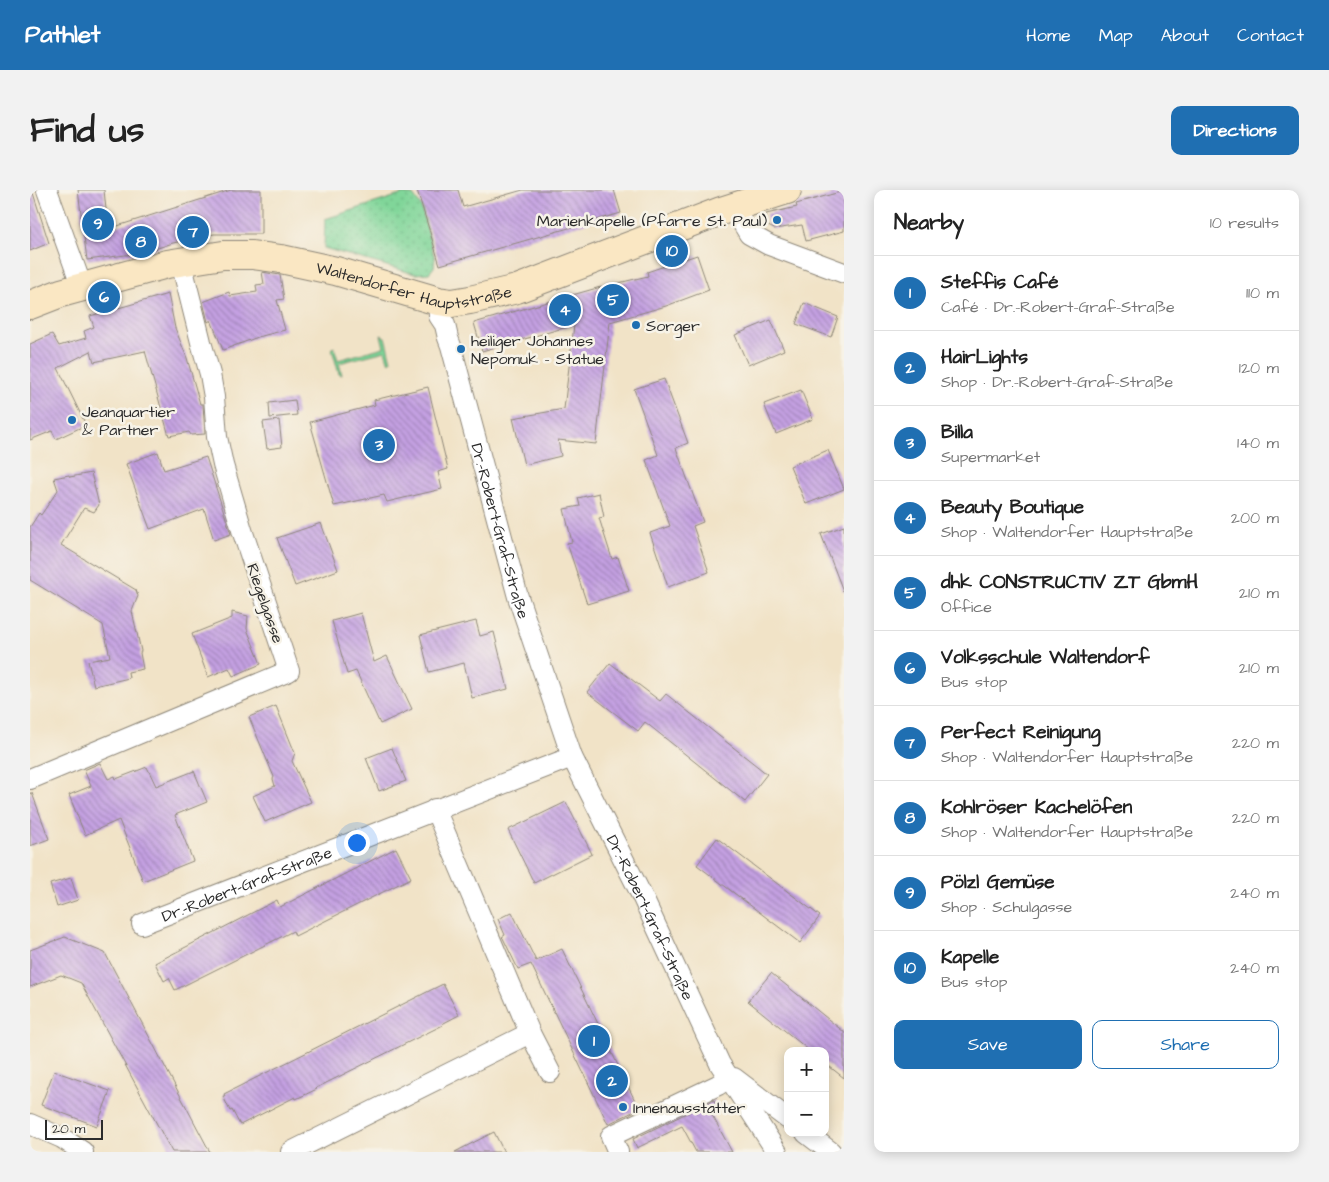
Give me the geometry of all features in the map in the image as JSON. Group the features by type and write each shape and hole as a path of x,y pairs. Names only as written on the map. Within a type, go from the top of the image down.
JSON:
{"main road":[{"name":"Waltendorfer Hauptstraße","path":"30,305 61,293 167,264 222,255 252,255 281,259 336,271 438,301 452,303 517,289 666,231 787,190"}],"street":[{"path":"47,190 82,288"},
{"path":"733,208 749,234 769,245 844,273"},
{"name":"Riegelgasse","path":"30,780 289,671 222,465 217,437 212,383 181,262"},
{"name":"Dr.-Robert-Graf-Straße","path":"438,301 439,316 445,326 452,346 518,597 572,757 643,898 728,1078 777,1152"},
{"name":"Dr.-Robert-Graf-Straße","path":"142,924 572,757"},
{"path":"435,809 530,1032 550,1072"},
{"path":"291,1152 530,1032"},
{"path":"618,1152 611,1136 718,1085 728,1078 734,1078 784,1116"},
{"path":"30,1124 62,1138 82,1152"},
{"path":"811,1137 831,1152"}],"green space":[{"path":"403,194 413,195 421,206 435,259 434,267 429,273 415,274 324,248 325,219"},
{"path":"381,335 385,337 391,361 389,363 385,351 339,363 342,375 339,374 332,349 334,347 338,360 384,347"}],"building":[{"path":"78,190 104,190 108,229 231,190 261,190 261,234 214,234 173,243 133,256 133,254 87,260"},
{"path":"417,190 458,190 463,207 523,190 614,190 621,213 440,265"},
{"path":"844,191 844,231 806,241 802,225 774,229 768,226 766,214 797,207 796,204"},
{"path":"30,193 33,193 49,243 30,251"},
{"path":"697,255 709,290 666,306 610,322 596,444 558,440 561,456 524,465 513,418 564,409 574,325 482,351 474,323 597,288 648,276 647,272"},
{"path":"262,272 280,275 284,299 277,300 285,330 258,337 223,350 211,320 208,322 203,302 229,292 230,296 257,292 256,285 264,284"},
{"path":"168,294 175,328 187,358 200,404 203,404 205,434 191,435 189,432 169,436 145,351 94,362 91,351 58,368 86,425 56,439 52,431 30,440 30,344 52,334 59,346 86,338 84,331 94,327 90,316"},
{"path":"804,303 838,317 831,337 796,324"},
{"path":"771,320 784,350 748,365 735,335"},
{"path":"664,379 688,443 676,448 703,522 693,526 709,572 668,587 650,533 670,526 646,460 658,455 634,389"},
{"path":"428,387 448,469 438,472 442,489 387,502 384,495 334,506 310,422 375,405 374,400"},
{"path":"801,390 813,419 776,434 764,404"},
{"path":"295,400 297,415 270,418 269,403"},
{"path":"279,420 282,447 267,449 263,422"},
{"path":"828,450 844,489 806,504 790,466"},
{"path":"158,452 164,470 206,457 231,534 214,540 204,509 150,529 126,464"},
{"path":"91,473 99,505 94,512 84,508 61,545 136,590 138,596 132,611 143,669 128,672 129,678 94,686 88,661 110,657 103,625 30,580 30,527 39,513 41,515 58,490 54,478"},
{"path":"599,493 604,517 599,518 612,559 618,557 629,591 587,604 567,543 572,542 564,509 580,506 578,498"},
{"path":"321,523 338,570 295,586 277,538"},
{"path":"844,526 844,591 843,591 821,534"},
{"path":"232,612 248,616 247,629 261,664 233,676 229,668 208,677 192,634 232,618"},
{"path":"361,613 374,662 387,656 412,709 380,724 356,671 347,674 332,621"},
{"path":"476,621 480,636 494,632 508,689 472,698 464,663 429,672 420,635"},
{"path":"610,663 660,701 666,694 767,774 745,802 645,722 638,731 587,692"},
{"path":"276,706 295,753 292,761 311,802 265,822 253,796 275,786 274,777 249,717"},
{"path":"392,748 406,781 379,791 366,758"},
{"path":"100,763 108,779 115,776 116,779 147,767 156,786 194,771 207,802 175,815 193,861 143,881 119,820 85,835 69,795 91,786 84,770"},
{"path":"30,793 32,793 49,839 30,846"},
{"path":"566,802 592,854 534,883 508,830"},
{"path":"717,838 820,916 800,943 697,865"},
{"path":"396,848 411,878 295,936 293,931 175,990 169,978 164,981 155,963 277,900 280,907"},
{"path":"71,878 78,900 57,907 50,884"},
{"path":"512,912 536,961 562,949 639,1109 608,1124 531,964 518,969 502,937 505,935 498,919"},
{"path":"65,937 105,953 210,1152 172,1152 81,983 61,975 30,987 30,950"},
{"path":"771,973 844,1032 844,1078 829,1066 829,1047 805,1047 748,1001"},
{"path":"443,984 459,1015 443,1025 317,1089 296,1099 295,1097 240,1125 232,1110 230,1111 223,1096 225,1096 224,1094"},
{"path":"54,1071 110,1091 97,1126 41,1105"},
{"path":"714,1100 718,1109 711,1113 732,1152 696,1152 682,1126 637,1148 633,1139"},
{"path":"494,1132 504,1152 455,1152"}],"place":[{"name":"Marienkapelle (Pfarre St. Paul)","path":"777,220"},
{"name":"Pölzl Gemüse","path":"98,224"},
{"name":"Perfect Reinigung","path":"193,232"},
{"name":"Kohlröser Kachelöfen","path":"141,242"},
{"name":"Kapelle","path":"672,251"},
{"name":"Volksschule Waltendorf","path":"104,297"},
{"name":"dhk CONSTRUCTIV ZT GbmH","path":"613,300"},
{"name":"Beauty Boutique","path":"565,310"},
{"name":"Sorger","path":"636,325"},
{"name":"heiliger Johannes Nepomuk - Statue","path":"461,349"},
{"name":"Jeanquartier & Partner","path":"72,420"},
{"name":"Billa","path":"379,445"},
{"name":"Steffis Café","path":"594,1041"},
{"name":"HairLights","path":"612,1081"},
{"name":"Innenausstatter","path":"623,1107"}]}
